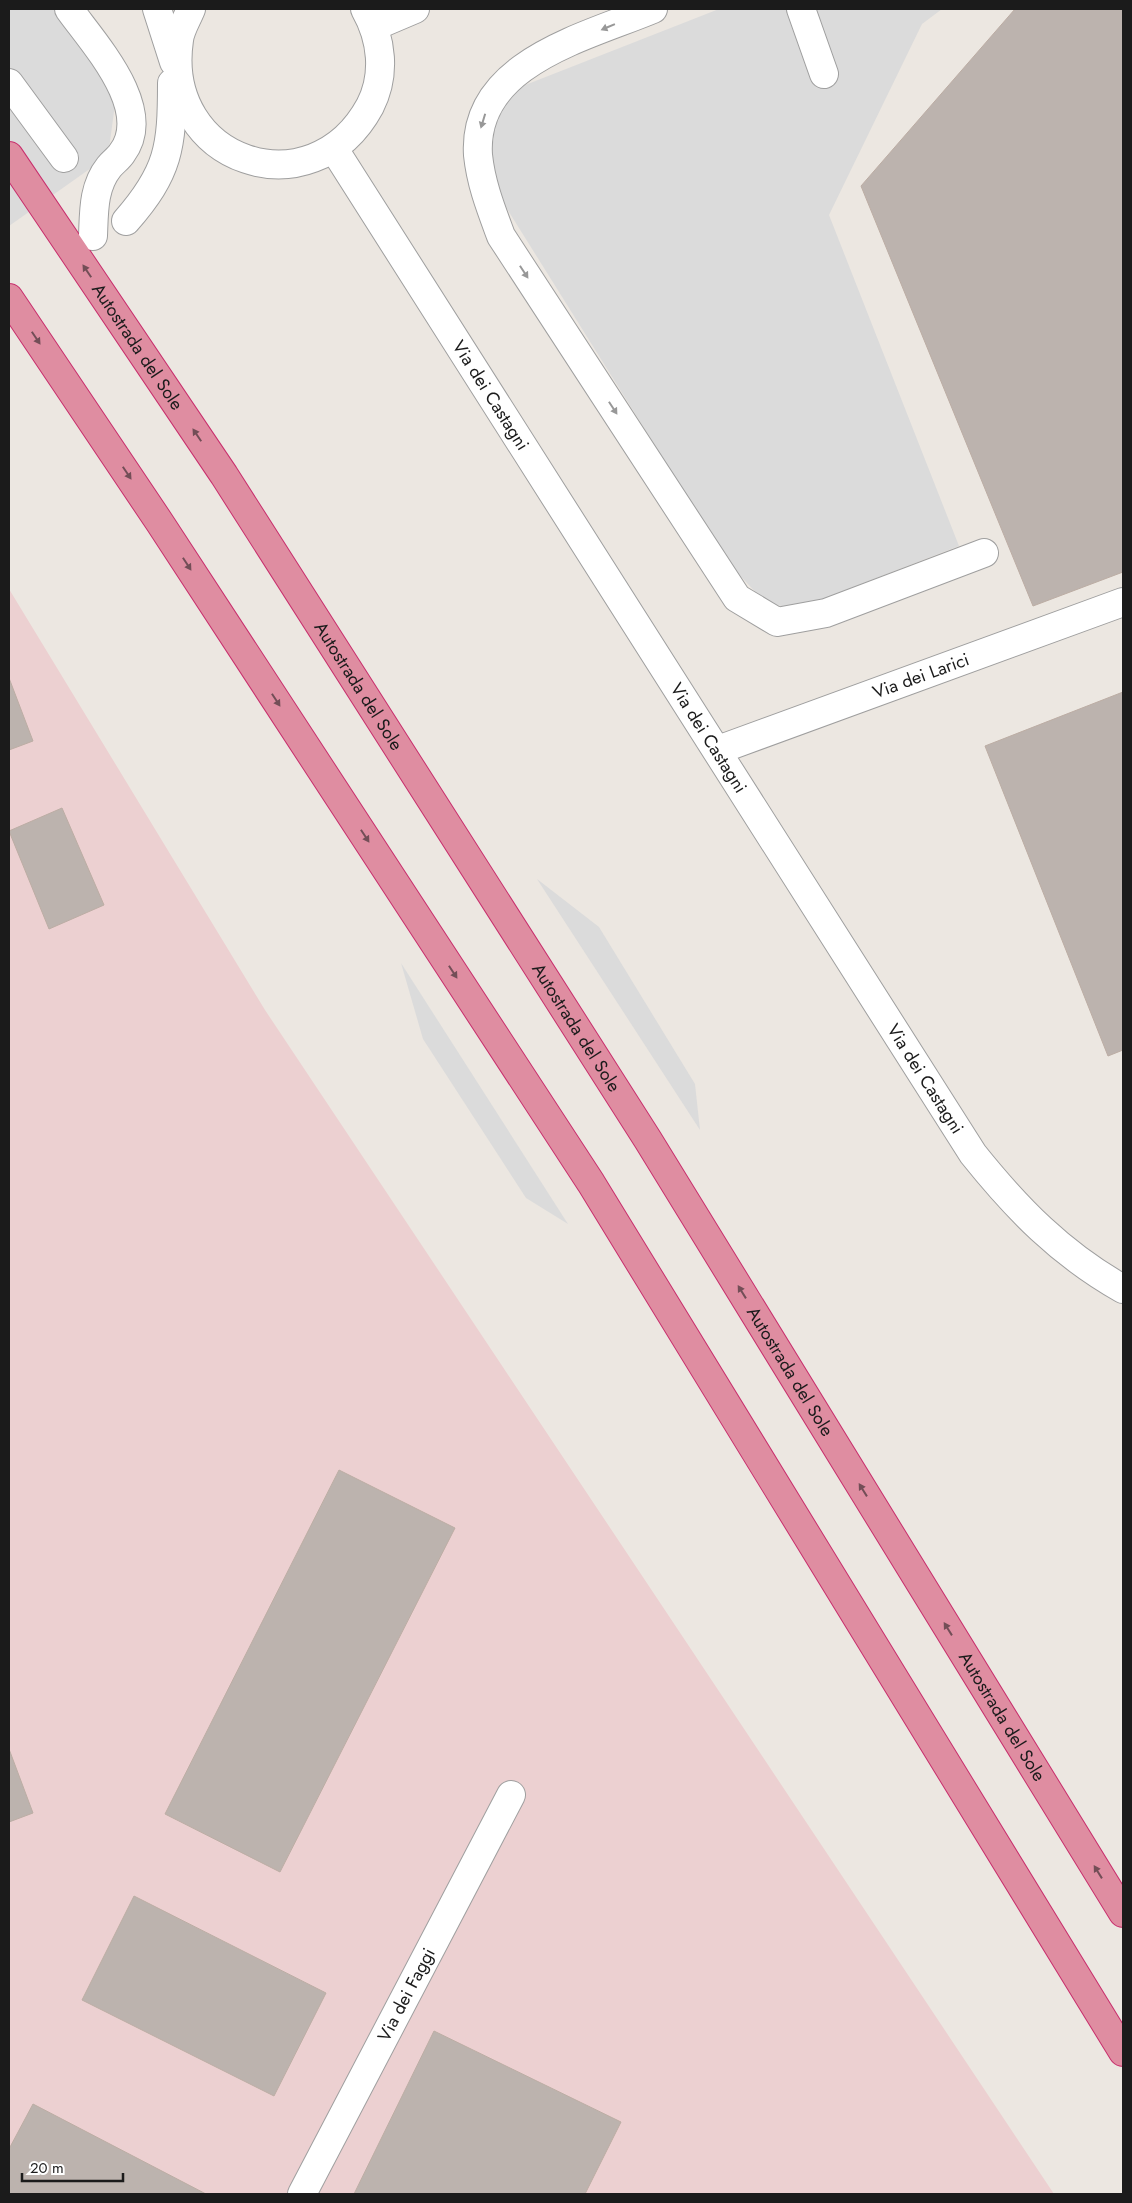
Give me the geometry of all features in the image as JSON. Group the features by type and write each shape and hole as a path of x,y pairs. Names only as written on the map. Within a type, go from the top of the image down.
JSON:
{"highway":[{"name":"Autostrada del Sole","path":"9,156 224,475 648,1140 1123,1913"},
{"path":"9,298 160,523 591,1183 1123,2052"}],"street":[{"path":"69,9 112,71 128,102 132,116 132,135 126,147 109,167 98,186 93,236"},
{"path":"157,9 174,64 181,96 192,118 208,137 228,152 252,161 280,165 308,160 334,149 360,125 376,94 381,60 370,17 415,9"},
{"path":"126,221 145,199 157,181 170,146 174,64 179,38 192,9"},
{"path":"653,9 547,53 524,66 497,91 482,121 478,154 485,193 501,236 737,598 777,622 826,613 984,552"},
{"path":"801,9 824,74"},
{"path":"9,83 64,158"},
{"name":"Via dei Castagni","path":"334,149 718,750 973,1154 1004,1192 1039,1229 1070,1255 1123,1289"},
{"name":"Via dei Larici","path":"718,750 1123,602"},
{"name":"Via dei Faggi","path":"302,2194 511,1795"}],"shaded area":[{"path":"9,9 54,9 116,97 108,156 9,226"},
{"path":"719,9 942,9 922,24 829,215 959,546 797,609 766,603 729,564 494,188 487,141 496,111 515,89"},
{"path":"9,589 265,1010 1054,2194 9,2194"},
{"path":"537,879 599,927 695,1084 700,1130"},
{"path":"401,963 568,1224 526,1198 423,1039"}],"building":[{"path":"1015,9 1123,9 1123,572 1033,606 861,186"},
{"path":"9,678 33,741 9,750"},
{"path":"1123,692 1123,1050 1108,1056 985,746"},
{"path":"62,808 104,905 49,929 9,831"},
{"path":"339,1470 455,1528 280,1872 165,1814"},
{"path":"9,1749 33,1813 9,1822"},
{"path":"134,1896 326,1993 274,2096 82,2000"},
{"path":"434,2031 621,2122 585,2194 354,2194"},
{"path":"33,2104 206,2194 9,2194 9,2149"}]}
